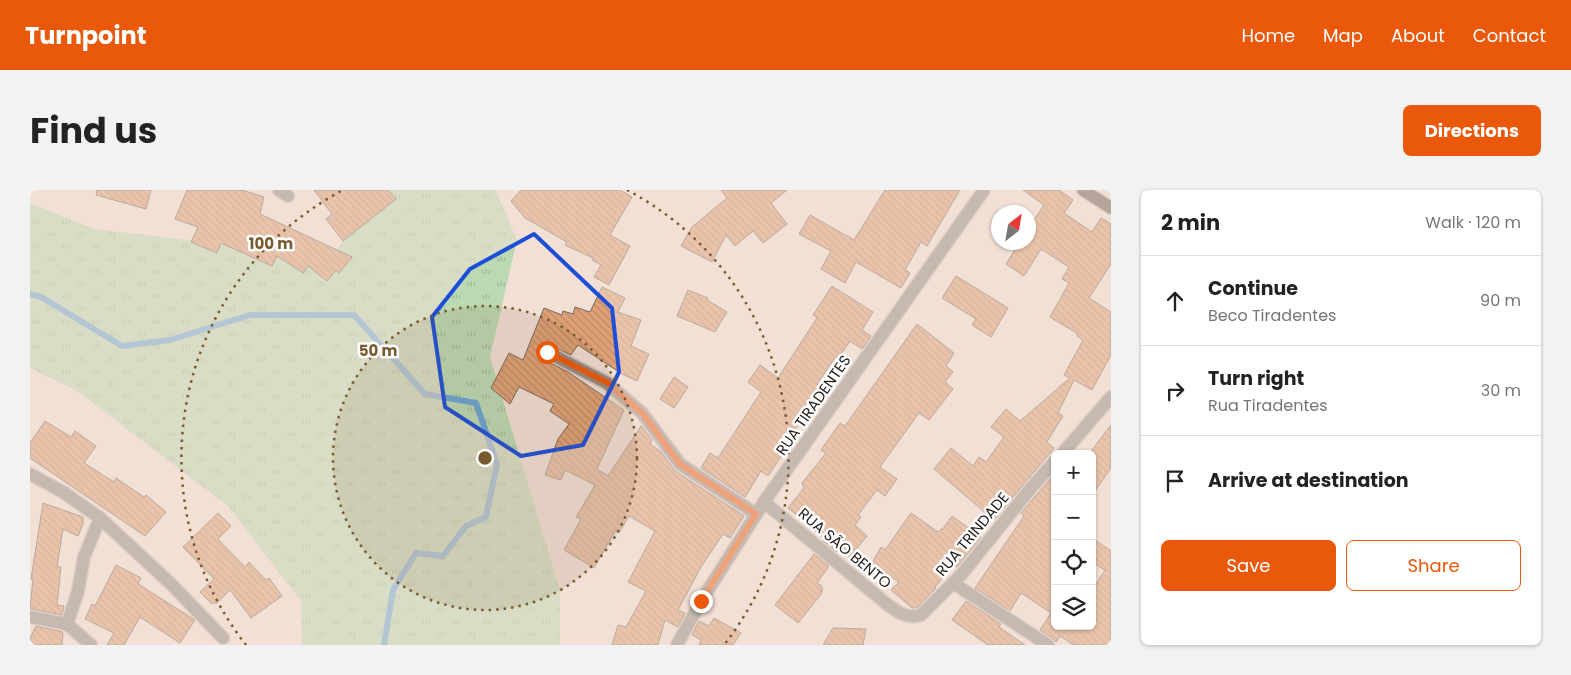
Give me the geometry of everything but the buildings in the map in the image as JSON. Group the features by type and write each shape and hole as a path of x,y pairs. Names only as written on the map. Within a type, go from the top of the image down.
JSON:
{"street":[{"name":"RUA TIRADENTES","path":"677,645 701,601 764,502 984,190"},
{"path":"1083,190 1111,208"},
{"path":"547,352 608,383 642,413 680,464 756,514"},
{"path":"1066,450 1109,404"},
{"name":"RUA TRINDADE","path":"906,616 915,617 921,615 961,575 1051,466"},
{"path":"30,474 63,492 100,518 172,585 223,638"},
{"name":"RUA SÃO BENTO","path":"764,502 888,606 906,616"},
{"path":"67,624 78,591 84,557 100,518"},
{"path":"953,583 1048,645"},
{"path":"30,617 67,624 91,645"}],"highlighted area":[{"path":"534,234 612,308 619,372 583,445 521,456 445,407 432,317 470,269"}],"green space":[{"path":"368,190 496,190 517,240 490,357 560,591 560,645 302,645 301,601 228,506 77,391 30,368 30,203 94,229 334,257"}],"waterway":[{"path":"30,294 41,297 122,346 170,340 250,315 354,315 425,394 476,403 497,464 486,517 466,526 443,556 416,553 393,590 384,645"}],"route":[{"path":"547,352 608,383 642,413 680,464 756,514 701,601"}]}
